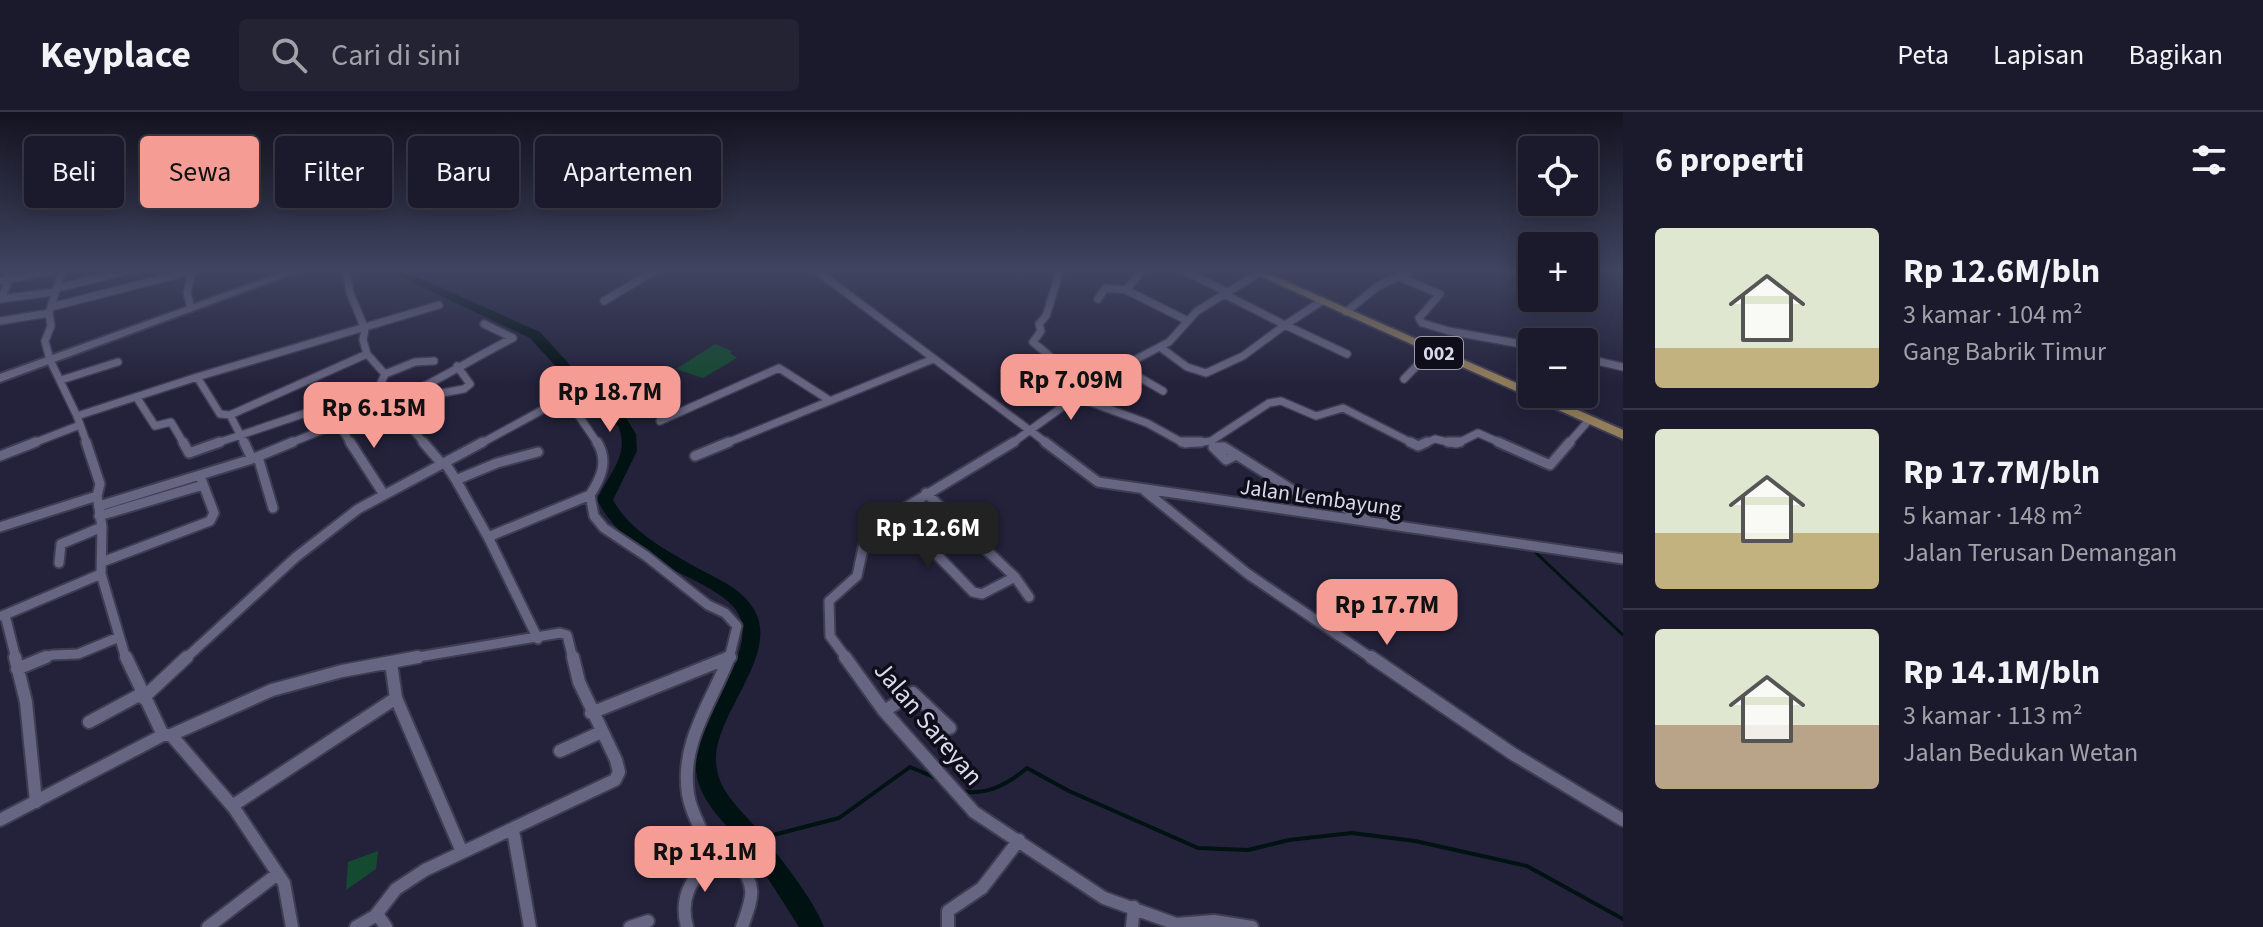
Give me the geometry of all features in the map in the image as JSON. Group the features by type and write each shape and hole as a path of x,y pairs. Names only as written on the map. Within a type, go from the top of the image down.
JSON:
{"main road":[{"path":"0,378 188,309"},
{"name":"002","path":"1340,309 1623,435"}],"street":[{"path":"0,321 54,309"},
{"path":"357,309 365,329 363,340 367,354 385,374"},
{"path":"0,456 78,421 236,363 305,347 427,309"},
{"name":"Jalan Lembayung","path":"867,309 1095,481 1623,559"},
{"path":"1048,309 1039,324 1041,331 1033,342 1073,376 1091,386"},
{"path":"1164,309 1188,321"},
{"path":"1029,597 1015,577 926,493 1031,432 1120,366 1160,347 1181,332 1200,309"},
{"path":"1255,309 1347,354"},
{"path":"1160,347 1193,370 1203,373 1233,362 1310,309"},
{"path":"1346,312 1350,309"},
{"path":"1427,309 1419,318 1422,323 1486,339 1518,343"},
{"path":"50,310 51,326 45,341 100,484 98,506 102,527 102,568 119,637 142,696 167,735 188,752 232,806 284,883 292,927"},
{"path":"0,527 201,481 339,425 430,386 457,366 513,338 484,324"},
{"path":"1404,379 1432,350"},
{"path":"197,377 220,414 230,415 367,354"},
{"path":"695,456 933,359"},
{"path":"434,361 415,362 385,374 377,389 377,400 399,414 456,480 538,639"},
{"path":"1598,361 1623,367"},
{"path":"61,380 118,362"},
{"path":"399,414 442,393 469,386 457,366"},
{"path":"1120,366 1163,391"},
{"path":"660,421 779,368 829,400"},
{"path":"137,398 154,426 171,422 187,453 377,389"},
{"path":"89,722 142,696 296,557 383,493 566,397 602,450 603,474 590,495 488,537"},
{"path":"1076,397 1147,423 1183,443 1209,443 1269,403 1278,401 1314,416 1343,408 1418,446 1435,439 1455,444 1480,433 1550,465 1589,420"},
{"path":"422,403 440,418"},
{"path":"230,415 255,458 273,508"},
{"path":"339,425 383,493"},
{"path":"456,480 497,463 538,452"},
{"path":"1236,455 1294,492 1336,501 1371,523"},
{"path":"36,802 26,702 3,616 210,521 214,513 201,481"},
{"path":"1142,489 1248,574 1513,754 1623,820"},
{"name":"Jalan Sareyan","path":"926,493 878,524 865,539 857,576 829,601 831,640 884,711 974,812 1104,898 1176,924 1214,921 1252,927"},
{"path":"590,495 594,516 604,528 646,556 708,605 733,619 737,626 731,657 698,722 687,777 691,813 710,847 709,859 683,891 681,901 687,927"},
{"path":"940,506 912,521 909,526 973,592 982,594 1015,577"},
{"path":"59,563 61,544 102,527"},
{"path":"0,820 167,735 270,691 391,663 560,633 567,635 591,713 616,760 619,772 615,780 462,852 399,886 377,914 356,927"},
{"path":"17,669 52,655 78,654 119,637"},
{"path":"591,713 731,657"},
{"path":"391,663 396,698 462,852"},
{"path":"884,711 913,693 950,728"},
{"path":"232,806 396,698"},
{"path":"560,751 601,732"},
{"path":"513,830 530,927"},
{"path":"948,927 948,911 982,888 1019,840"},
{"path":"709,859 738,862 751,879 750,904 742,927"},
{"path":"208,927 276,875"},
{"path":"1132,927 1134,907"},
{"path":"377,914 386,927"},
{"path":"630,927 648,921"}],"green space":[{"path":"715,344 732,351 730,353 737,358 703,378 676,369"},
{"path":"378,851 376,869 346,890 348,862"}],"waterway":[{"path":"478,309 535,335 576,380 618,416 629,434 630,444 627,458 605,500 611,512 645,544 727,592 739,602 749,617 752,633 748,652 710,736 705,757 707,778 715,795 762,851 813,927"},
{"path":"1533,550 1623,635"},
{"path":"754,840 839,818 910,767 936,778"},
{"path":"961,791 980,792 997,787 1027,768 1069,791 1198,848 1248,850 1289,840 1352,833 1415,841 1527,866 1623,919"}]}
